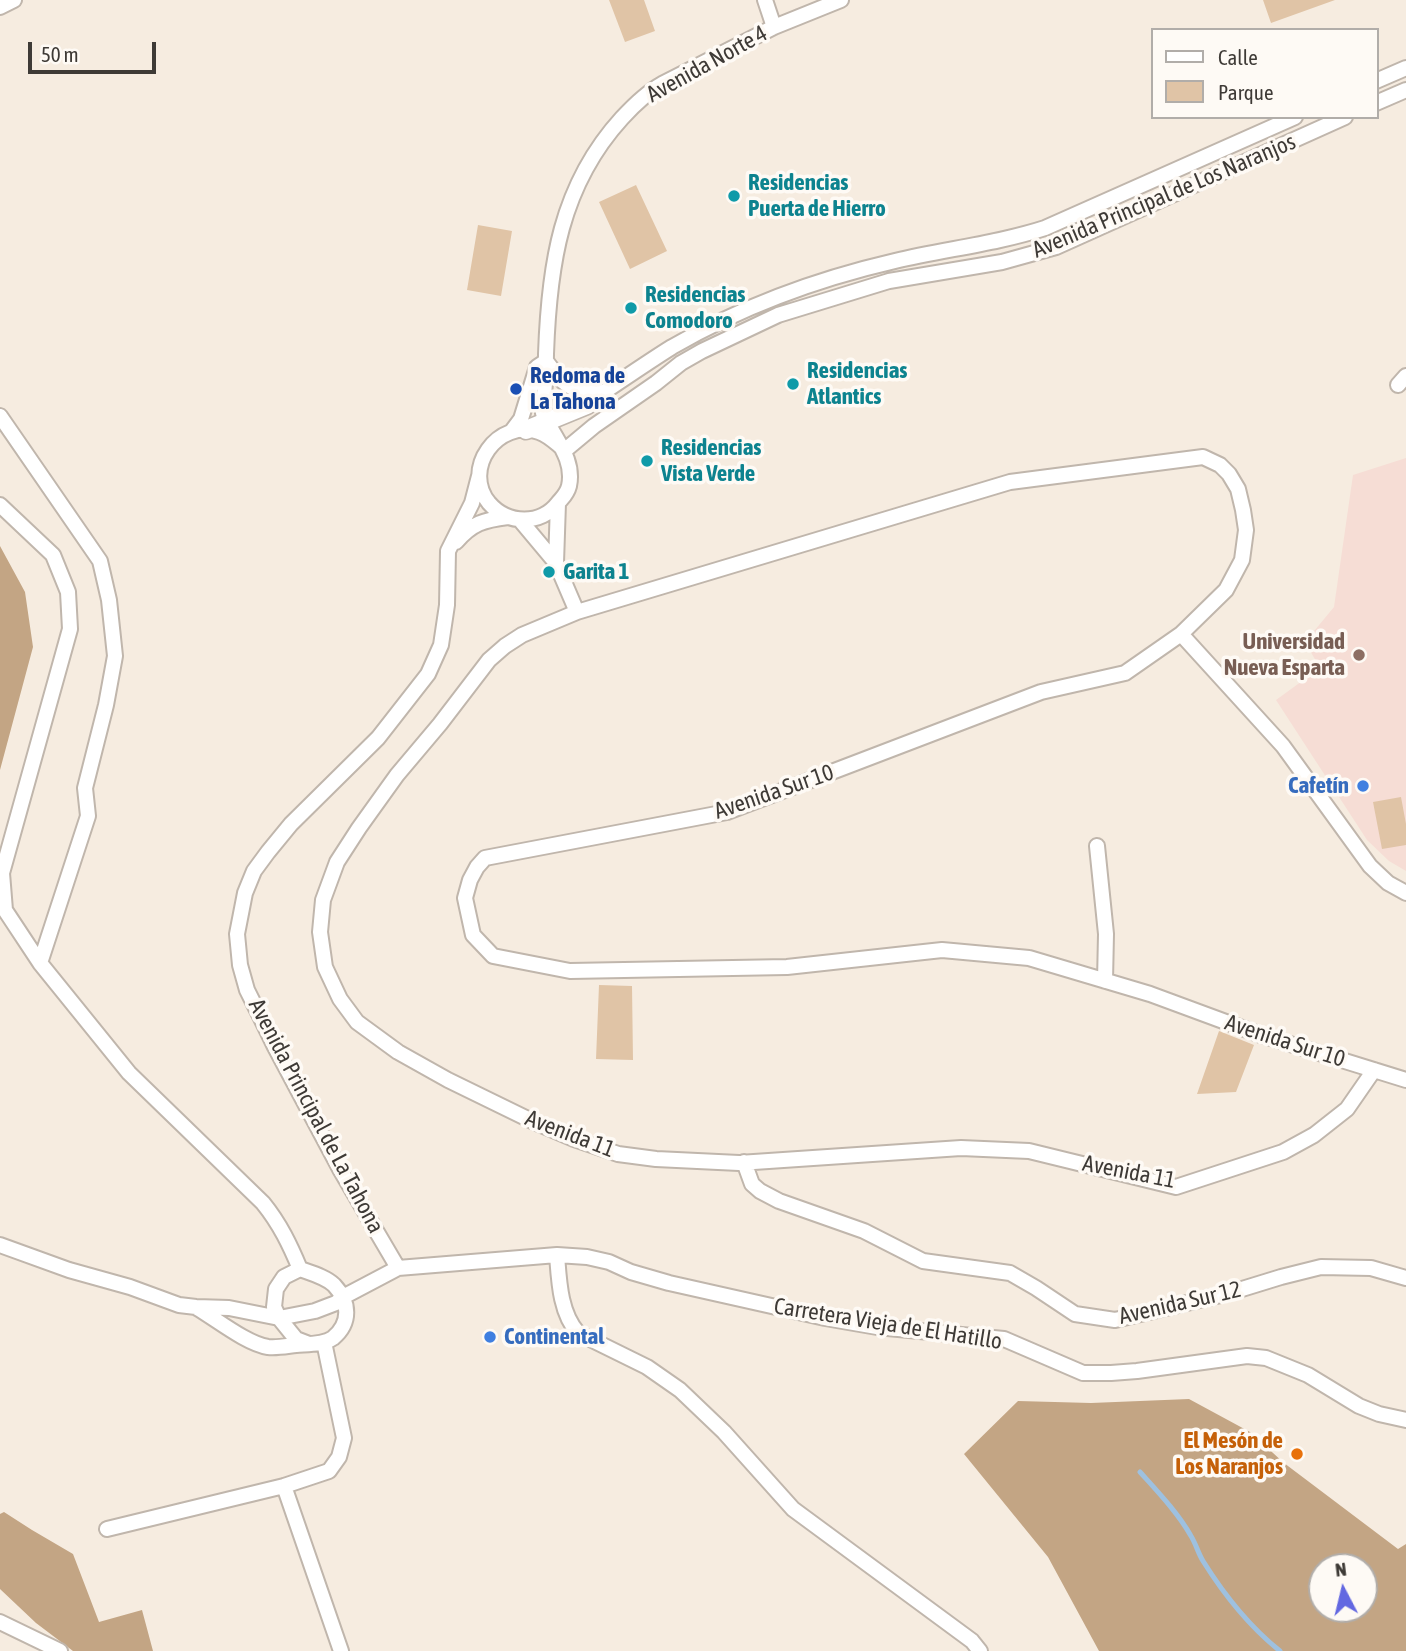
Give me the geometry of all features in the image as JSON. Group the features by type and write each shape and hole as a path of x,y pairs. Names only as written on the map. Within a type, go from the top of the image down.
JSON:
{"street":[{"path":"0,7 14,0"},
{"path":"765,0 774,27"},
{"name":"Avenida Norte 4","path":"519,430 537,368 546,361 548,302 562,226 572,194 602,140 649,91 774,27 841,0"},
{"path":"1378,80 1406,68"},
{"path":"1378,102 1406,90"},
{"name":"Avenida Principal de Los Naranjos","path":"519,430 548,422 587,405 645,364 699,333 800,287 898,260 1018,237 1045,228 1290,119"},
{"name":"Avenida Principal de Los Naranjos","path":"563,449 681,363 778,316 889,281 1002,262 1056,247 1341,119"},
{"path":"546,361 566,386 581,392 601,394"},
{"path":"448,551 469,528 481,521 545,516 564,498 570,469 544,413 546,361"},
{"path":"0,416 100,561 109,600 116,656 85,788 88,816 40,963"},
{"path":"563,449 546,435 519,430 499,438 488,448 481,461 480,476 488,501 497,510 514,518 556,562 577,612"},
{"name":"Avenida Sur 10","path":"577,612 1010,482 1203,457 1220,465 1238,489 1243,510 1246,530 1242,560 1226,590 1181,634 1125,673 1041,692 727,812 485,858 470,880 465,898 473,934 493,956 569,971 787,967 942,950 1029,958 1406,1080"},
{"name":"Avenida Principal de La Tahona","path":"398,1268 341,1171 247,990 240,965 237,934 245,893 254,871 291,824 378,738 428,674 441,645 447,605 448,551 472,503 480,476"},
{"path":"556,562 558,503"},
{"path":"0,505 54,555 68,592 70,629 2,873 5,911 40,963 130,1073 263,1203 286,1236 300,1269 334,1284 348,1309 347,1317 333,1338 317,1343 269,1347 249,1340 196,1307"},
{"name":"Avenida 11","path":"577,612 522,635 489,660 397,775 337,862 323,900 320,932 325,967 340,999 357,1022 398,1052 532,1121 618,1154 656,1160 744,1162 961,1148 1029,1151 1176,1186 1283,1152 1314,1135 1348,1109 1374,1070"},
{"path":"1181,634 1283,746 1370,866 1388,883 1406,893"},
{"path":"1097,846 1106,934 1105,981"},
{"name":"Avenida Sur 12","path":"744,1162 752,1184 779,1201 864,1231 923,1261 1010,1273 1075,1314 1115,1320 1321,1268 1371,1268 1406,1278"},
{"path":"0,1245 179,1305 229,1308 279,1318 315,1311 336,1303 342,1297 398,1268"},
{"path":"556,1255 566,1313 578,1333 647,1367 680,1390 793,1508 972,1641 980,1651"},
{"name":"Carretera Vieja de El Hatillo","path":"398,1268 556,1255 587,1257 669,1283 825,1318 877,1327 1004,1339 1083,1373 1137,1371 1247,1356 1266,1358 1308,1375 1359,1406 1406,1420"},
{"path":"300,1269 284,1277 276,1289 274,1307 279,1318 296,1339 317,1343"},
{"path":"107,1529 284,1486 329,1471 339,1457 344,1438 317,1343"},
{"path":"284,1486 341,1651"},
{"path":"0,1622 60,1651"}],"shaded area":[{"name":"Universidad Nueva Esparta","path":"1406,458 1406,871 1389,861 1367,840 1276,700 1320,668 1305,642 1334,607 1353,475"},
{"path":"0,546 25,592 33,647 0,770"},
{"path":"1189,1399 1250,1432 1284,1463 1398,1549 1406,1544 1406,1651 1099,1651 1048,1557 964,1454 1018,1401 1091,1403"},
{"path":"4,1512 73,1554 99,1622 142,1610 153,1651 73,1651 36,1623 0,1589 0,1514"}],"green space":[{"path":"609,0 644,0 655,31 625,42"},
{"path":"1263,0 1335,0 1271,23"},
{"path":"636,185 667,251 630,269 599,202"},
{"path":"478,225 512,231 501,296 467,290"},
{"path":"1401,797 1406,824 1406,845 1382,849 1373,802"},
{"path":"599,985 632,986 633,1060 596,1059"},
{"path":"1219,1031 1254,1045 1236,1092 1197,1094"}],"waterway":[{"path":"1140,1472 1180,1519 1203,1561 1228,1597 1280,1651"}],"place":[{"name":"Residencias Puerta de Hierro","path":"734,196"},
{"name":"Residencias Comodoro","path":"631,308"},
{"name":"Residencias Atlantics","path":"793,384"},
{"name":"Redoma de La Tahona","path":"516,389"},
{"name":"Residencias Vista Verde","path":"647,461"},
{"name":"Garita 1","path":"549,572"},
{"name":"Universidad Nueva Esparta","path":"1359,655"},
{"name":"Cafetín","path":"1363,786"},
{"name":"Continental","path":"490,1337"},
{"name":"El Mesón de Los Naranjos","path":"1297,1454"}]}
